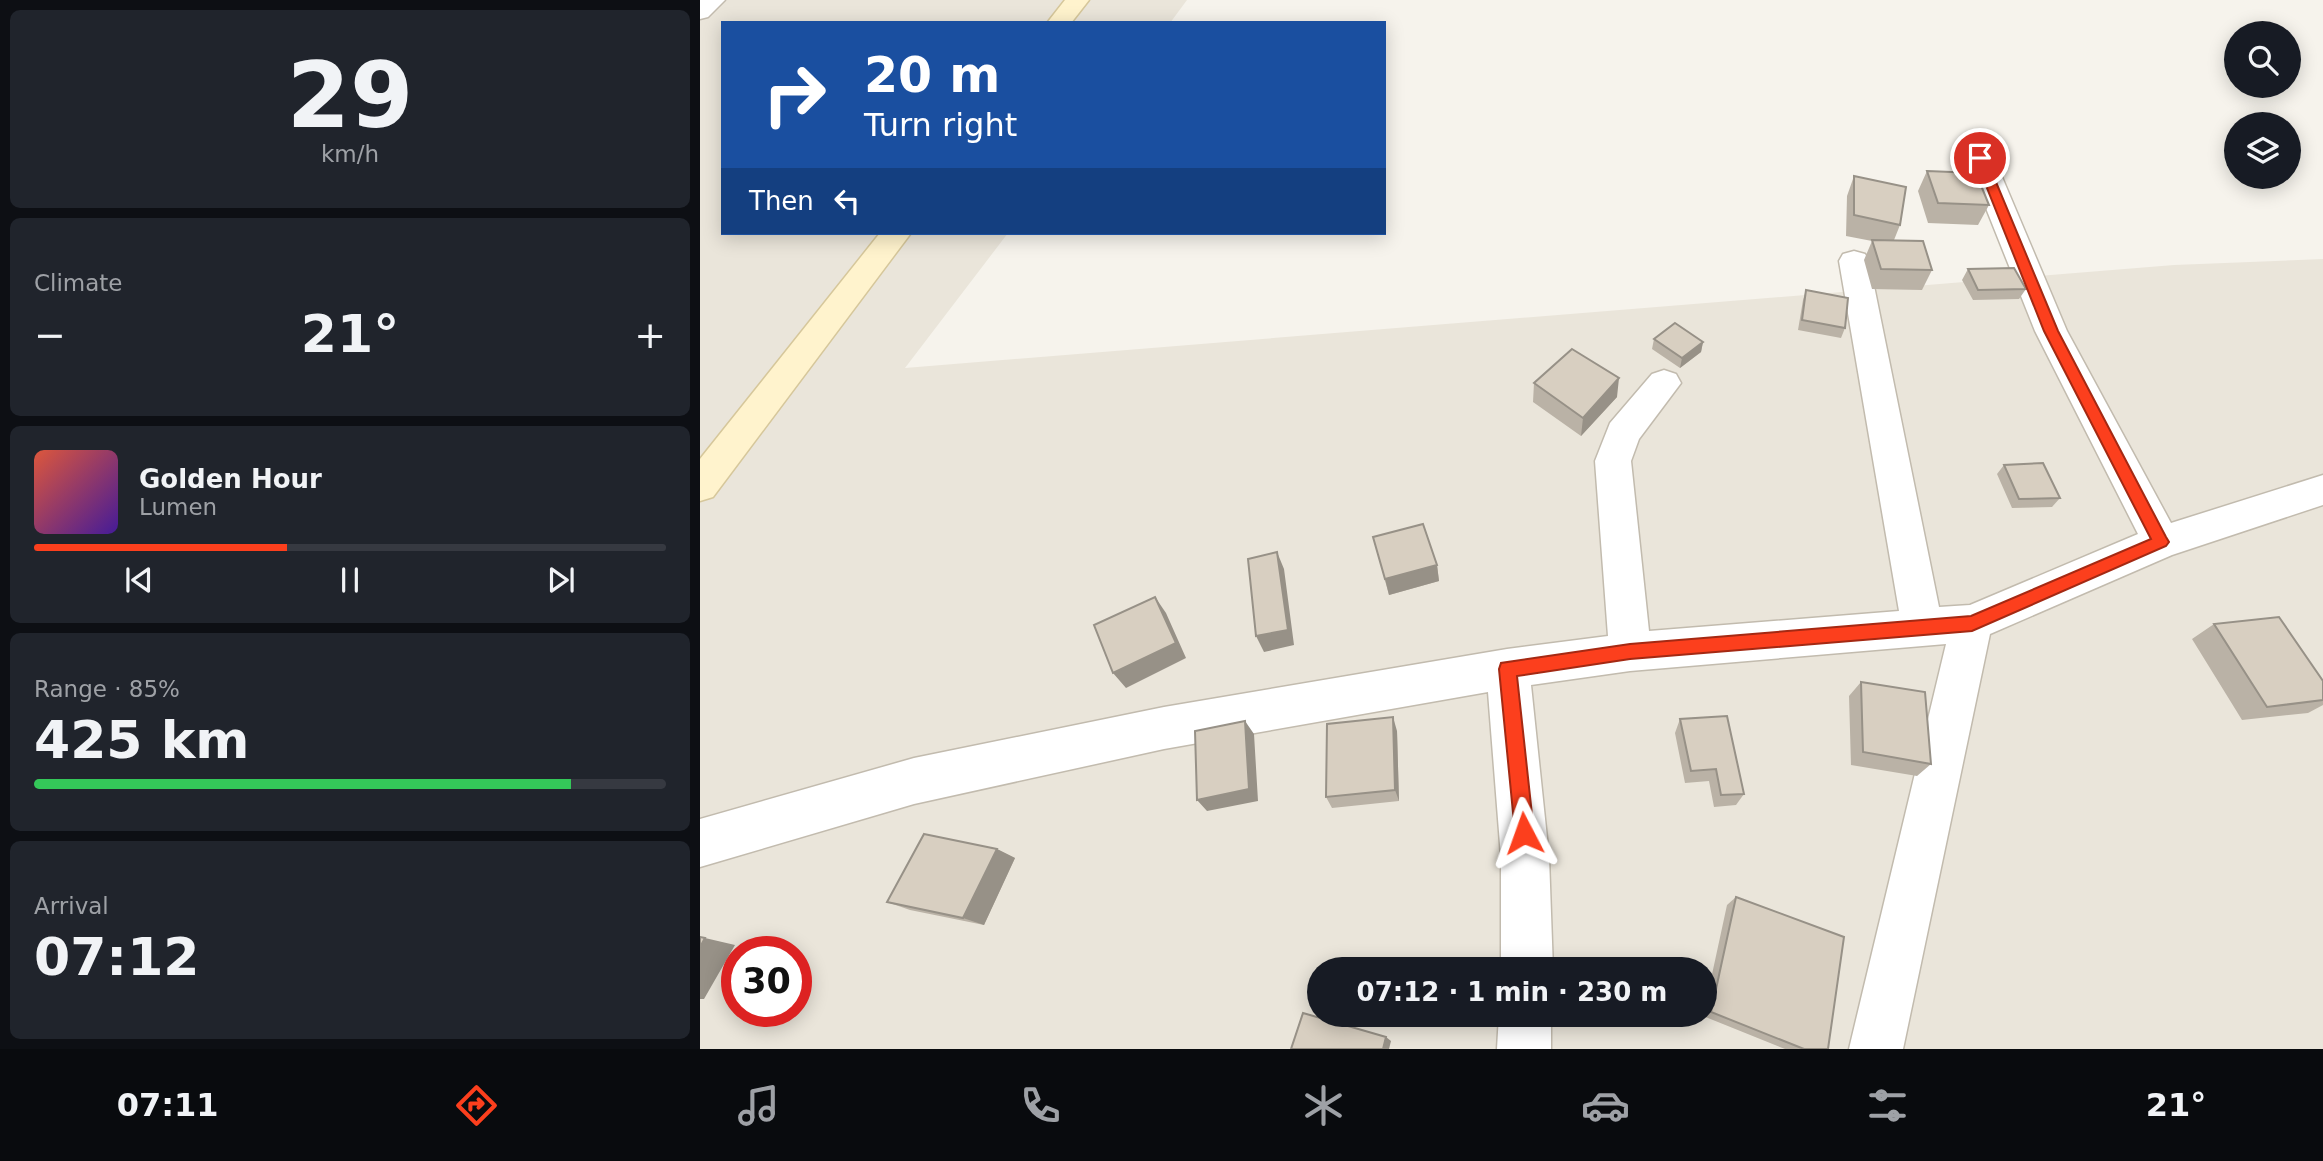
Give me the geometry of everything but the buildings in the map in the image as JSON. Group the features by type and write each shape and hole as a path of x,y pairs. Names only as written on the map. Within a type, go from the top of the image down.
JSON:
{"main road":[{"path":"1061,21 1077,0"},
{"path":"700,486 894,235"}],"street":[{"path":"700,12 713,0"},
{"path":"1980,158 2051,331 2161,542"},
{"path":"1853,261 1923,629"},
{"path":"1630,652 1612,461 1623,433 1664,383"},
{"path":"700,843 914,781 1164,728 1507,669 1630,652 1972,623 2161,542 2323,490"},
{"path":"1876,1049 1972,623"},
{"path":"1507,669 1524,820 1529,913 1527,957"},
{"path":"1524,1049 1525,1027"}],"shaded area":[{"path":"700,0 1187,0 1171,21 721,21 721,235 1006,235 905,368 2174,265 2323,259 2323,1049 700,1049"}],"route":[{"path":"1524,833 1507,669 1630,652 1972,623 2161,542 2051,331 1980,158"}]}
